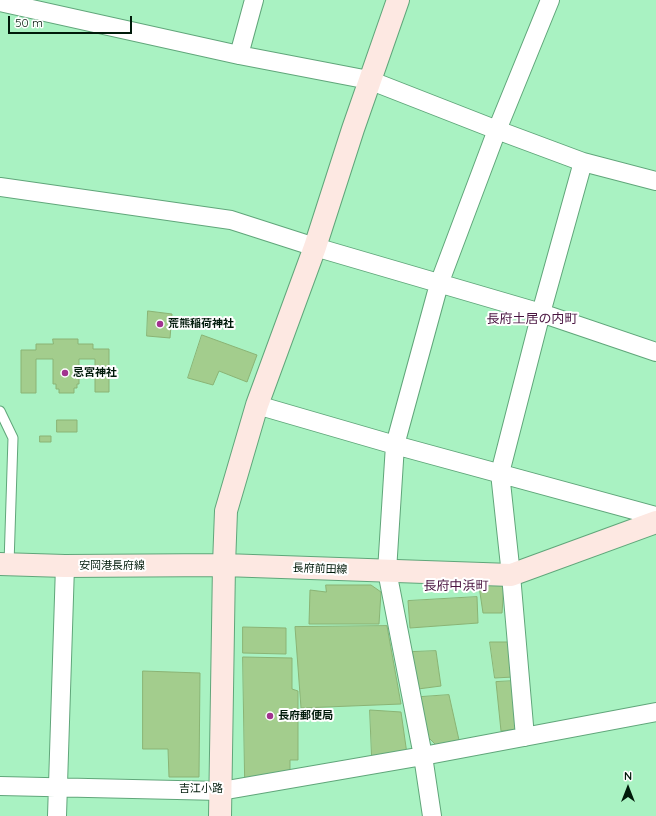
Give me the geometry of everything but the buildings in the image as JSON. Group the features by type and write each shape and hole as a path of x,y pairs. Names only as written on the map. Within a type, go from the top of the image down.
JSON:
{"main road":[{"path":"220,816 226,511 257,405 315,247 369,80 398,0"},
{"name":"長府前田線","path":"224,565 511,575 656,522"},
{"name":"安岡港長府線","path":"4,564 65,566 224,565"}],"street":[{"path":"239,55 254,0"},
{"path":"432,816 423,756 388,571 395,445 439,284 497,130 550,0"},
{"path":"0,2 239,55 369,80 583,162 656,181"},
{"path":"525,736 511,575 500,473 541,313 583,162"},
{"path":"0,187 231,220 315,247 541,313 656,352"},
{"path":"257,405 395,445 656,516"},
{"path":"57,816 65,566"},
{"name":"吉江小路","path":"0,786 221,790 423,756 656,712"}],"lane":[{"path":"0,411 13,438 4,564"}],"place":[{"name":"荒熊稲荷神社","path":"160,324"},
{"name":"忌宮神社","path":"65,373"},
{"name":"長府郵便局","path":"270,716"}],"district":[{"name":"長府土居の内町","path":"532,319"},
{"name":"長府中浜町","path":"456,586"}]}
